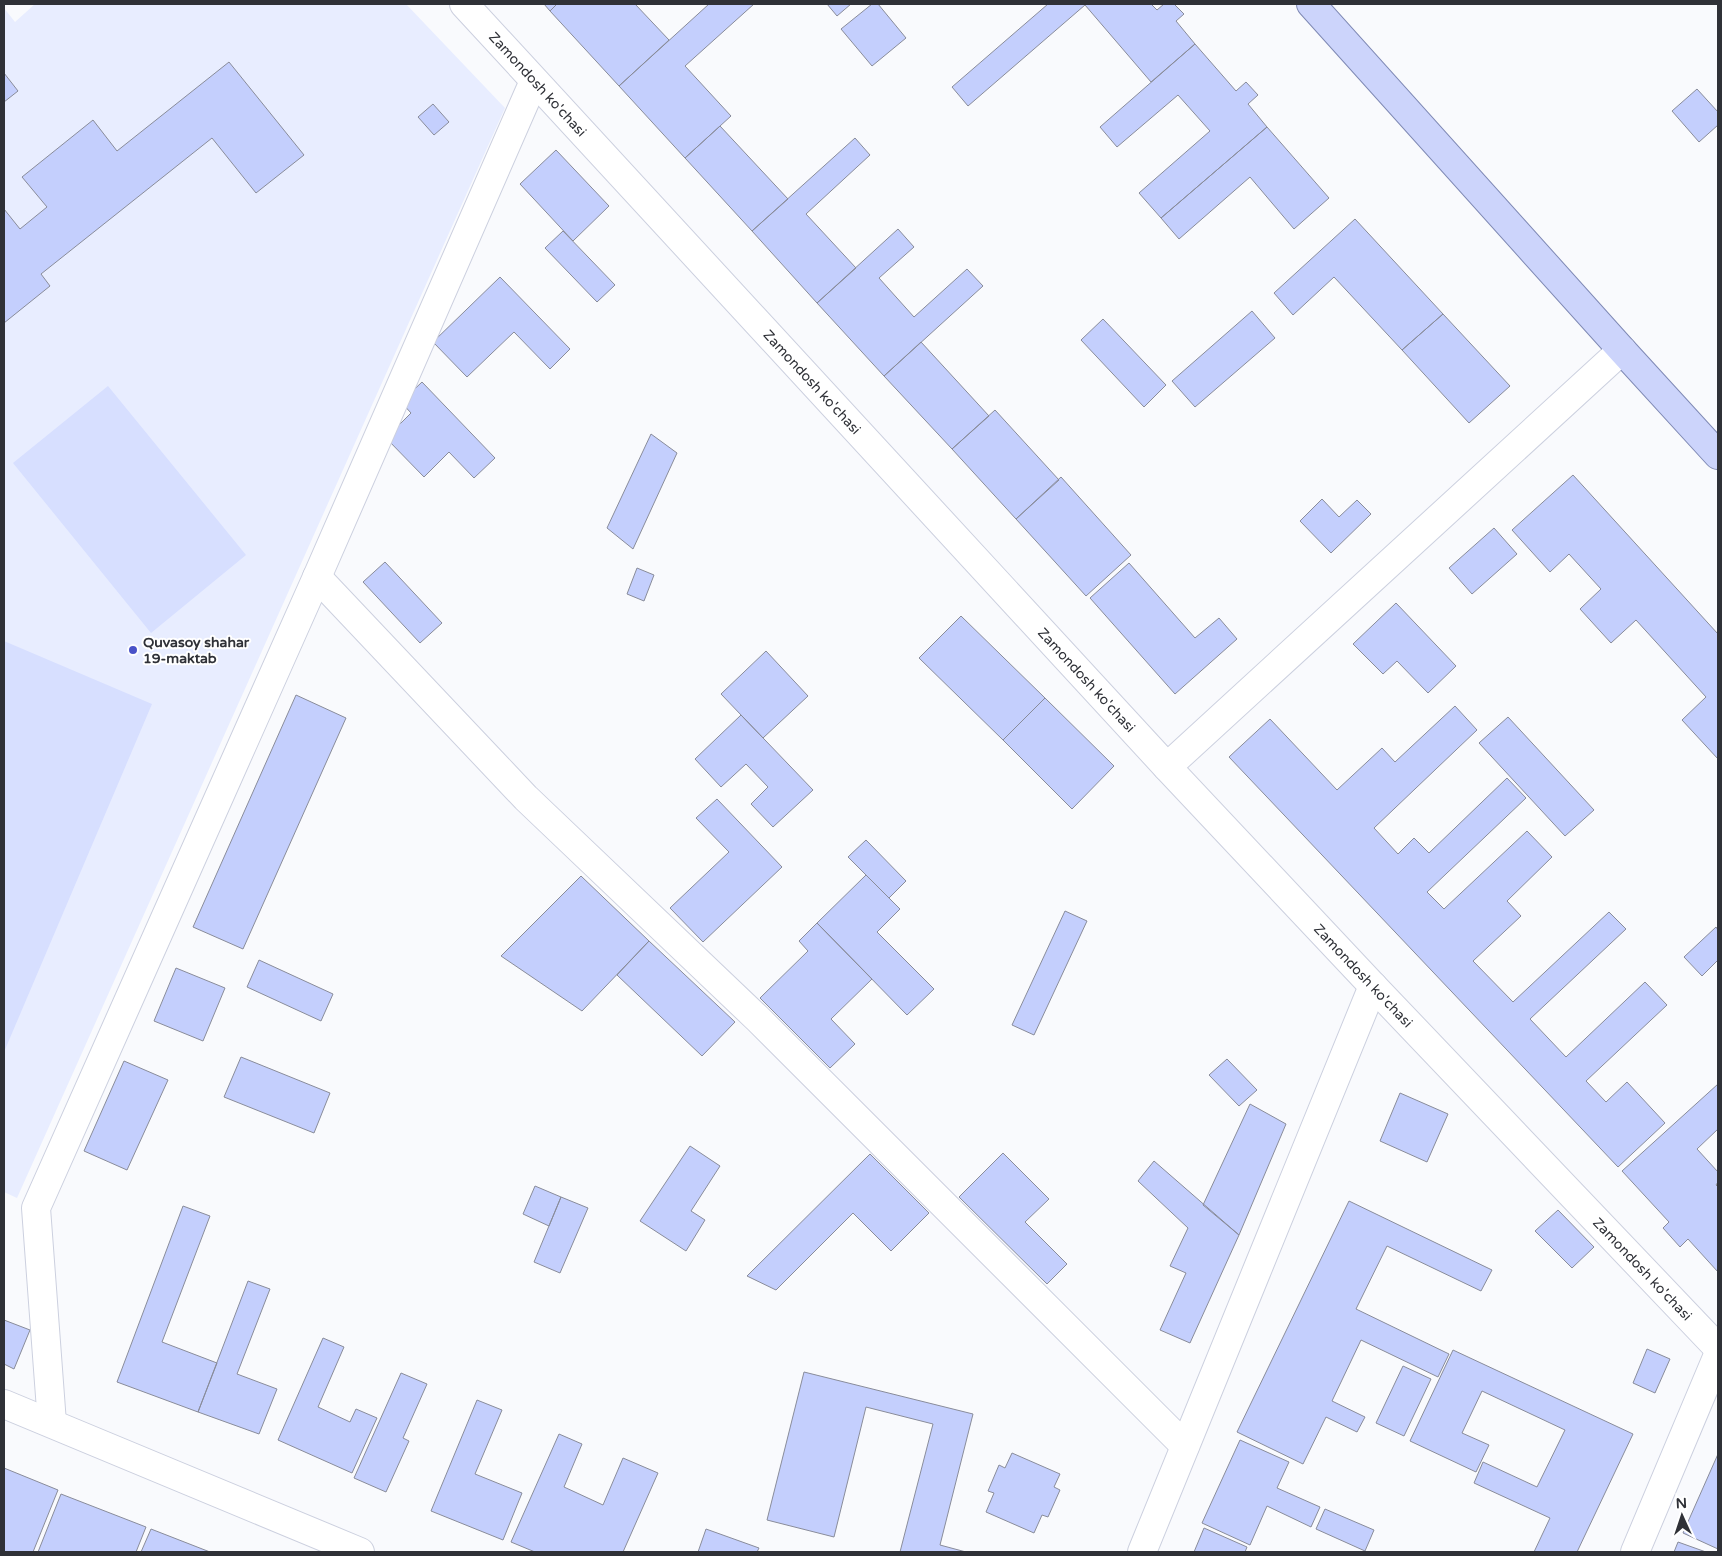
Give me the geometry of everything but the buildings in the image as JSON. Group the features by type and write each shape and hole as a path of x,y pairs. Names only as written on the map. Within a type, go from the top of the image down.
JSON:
{"main road":[{"path":"1311,4 1718,455"}],"street":[{"name":"Zamondosh ko'chasi","path":"464,4 1167,767 1718,1348"},
{"path":"52,1424 36,1208 317,578 534,80"},
{"path":"1167,767 1622,350"},
{"path":"317,578 526,798 758,1019 1185,1446"},
{"path":"1142,1552 1373,986"},
{"path":"1635,1552 1718,1355"},
{"path":"4,1404 360,1552"}],"shaded area":[{"name":"Quvasoy shahar 19-maktab","path":"35,4 406,4 505,108 17,1198 4,1192 4,8 15,22"},
{"path":"108,386 246,555 151,633 13,463"},
{"path":"4,641 152,704 4,1052"}],"place":[{"name":"Quvasoy shahar 19-maktab","path":"133,650"}]}
